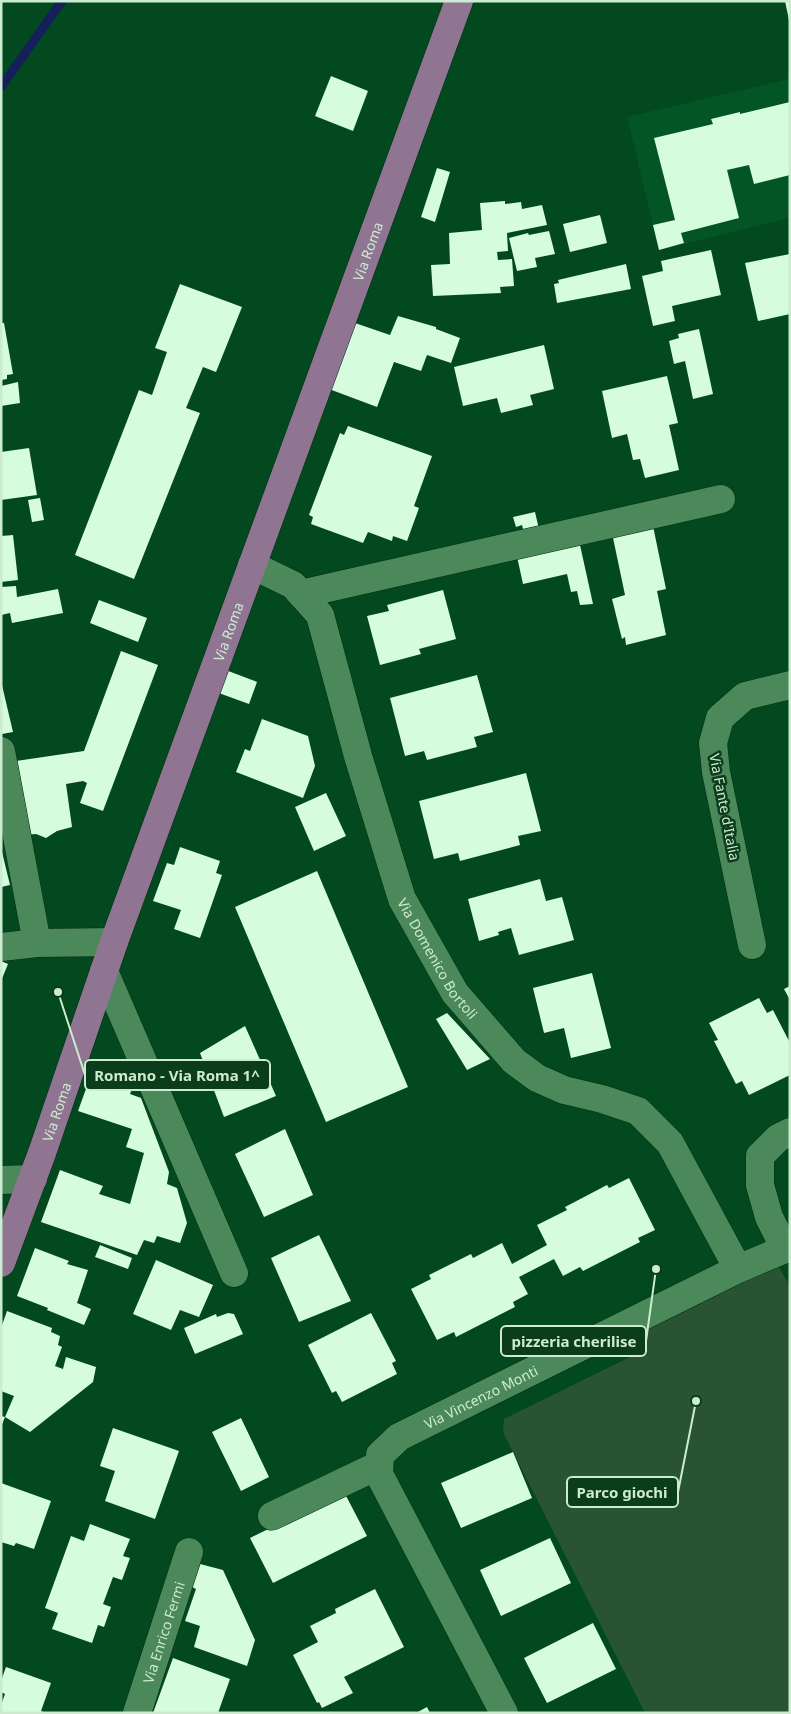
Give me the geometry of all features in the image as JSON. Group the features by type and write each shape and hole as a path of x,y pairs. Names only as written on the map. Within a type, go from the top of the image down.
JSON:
{"main road":[{"name":"Via Roma","path":"1,1263 114,942 459,1"}],"street":[{"path":"301,594 721,499"},
{"name":"Via Domenico Bortoli","path":"252,565 293,585 320,615 358,756 402,899 455,993 514,1060 537,1078 564,1090 638,1110 670,1143 738,1269"},
{"name":"Via Fante d'Italia","path":"752,945 716,772 713,743 720,718 745,696 790,685"},
{"path":"1,751 37,943"},
{"path":"1,947 37,943 114,942"},
{"path":"104,971 234,1273"},
{"name":"Via Vincenzo Monti","path":"379,1465 380,1455 399,1437 738,1269 788,1254 769,1217 760,1185 760,1156 778,1138 790,1132"},
{"path":"1,1180 32,1179"},
{"path":"272,1516 379,1465 379,1474 504,1713"},
{"name":"Via Enrico Fermi","path":"137,1713 189,1552"}],"shaded area":[{"path":"790,79 790,218 659,250 627,117"},
{"path":"778,1265 790,1287 790,1713 645,1713 503,1432 504,1419 632,1356 620,1330"}],"building":[{"path":"785,1 790,1 790,20 789,20"},
{"path":"331,76 368,91 353,131 315,116"},
{"path":"790,102 790,175 754,184 749,165 727,170 739,218 681,233 684,243 659,250 653,225 675,220 654,138 713,124 711,119"},
{"path":"437,168 450,172 435,222 421,217"},
{"path":"505,201 505,204 521,202 522,209 542,205 547,225 507,233 508,251 497,252 498,260 512,259 514,286 500,287 501,293 433,296 431,265 450,264 449,233 482,230 480,203"},
{"path":"600,215 607,243 570,252 563,224"},
{"path":"549,231 555,254 535,258 537,267 517,271 509,238 528,233 529,235"},
{"path":"711,250 721,295 672,306 675,321 653,326 642,276 663,271 661,261"},
{"path":"790,254 790,314 758,321 745,263"},
{"path":"626,264 631,289 557,303 554,284 559,283 558,280"},
{"path":"180,284 242,307 216,372 203,367 186,408 200,413 134,579 75,555 139,390 152,395 167,352 155,348"},
{"path":"398,316 436,327 436,329 460,338 451,363 427,355 421,371 394,362 377,407 329,389 355,323 390,335"},
{"path":"1,323 4,323 13,374 7,375 7,379 1,380"},
{"path":"699,329 713,394 693,399 685,361 674,364 669,341 679,338 678,334"},
{"path":"544,345 554,389 530,395 533,405 501,413 497,398 463,406 454,367"},
{"path":"667,376 678,423 669,425 679,470 645,478 640,459 633,460 627,434 612,438 602,391"},
{"path":"18,382 20,403 1,406 1,386"},
{"path":"348,426 432,456 414,506 419,508 407,541 393,536 392,541 368,532 363,543 311,524 313,517 309,515 340,433 344,435"},
{"path":"29,448 37,495 1,500 1,452"},
{"path":"40,498 44,520 32,522 28,500"},
{"path":"535,512 539,529 524,533 522,525 516,527 513,517"},
{"path":"653,526 666,589 657,591 666,635 626,645 625,637 622,639 612,599 625,595 612,533"},
{"path":"13,535 18,580 1,582 1,536"},
{"path":"580,545 593,604 580,605 577,591 571,592 567,574 523,584 516,552"},
{"path":"16,586 17,597 58,589 63,613 12,623 10,613 1,615 1,587"},
{"path":"443,590 456,639 419,649 421,654 380,665 367,616 389,611 387,605"},
{"path":"99,600 147,618 138,642 90,623"},
{"path":"121,651 158,665 103,811 80,803 87,783 83,781 66,784 72,827 57,831 46,838 36,834 23,835 16,761 84,751"},
{"path":"223,669 257,682 249,704 216,692"},
{"path":"477,675 493,732 474,737 477,747 427,760 424,751 405,756 390,698"},
{"path":"1,681 13,732 2,734 1,731"},
{"path":"262,719 308,736 315,766 303,798 236,772 245,749 250,751"},
{"path":"526,773 541,831 518,836 520,845 460,861 458,853 434,859 419,801"},
{"path":"326,793 346,836 314,851 295,807"},
{"path":"180,847 220,861 216,873 222,875 200,938 174,929 181,910 153,901 167,863 174,865"},
{"path":"1,848 10,885 1,887"},
{"path":"317,871 408,1087 326,1122 235,907"},
{"path":"540,879 546,901 562,897 574,940 519,955 511,928 498,932 499,935 479,941 468,899"},
{"path":"1,961 8,964 1,981"},
{"path":"592,973 611,1048 571,1058 564,1028 544,1033 533,988"},
{"path":"790,986 790,1000 784,989"},
{"path":"759,998 767,1013 773,1010 790,1043 790,1075 749,1095 742,1081 736,1084 714,1041 718,1040 709,1023"},
{"path":"447,1013 490,1059 467,1070 436,1019"},
{"path":"245,1026 276,1096 224,1117 200,1053"},
{"path":"95,1064 136,1078 130,1094 141,1098 169,1172 167,1184 177,1188 187,1223 180,1243 157,1236 154,1243 144,1240 137,1255 41,1222 60,1170 103,1186 99,1194 130,1204 144,1153 126,1147 132,1129 78,1111"},
{"path":"285,1129 313,1195 264,1217 235,1154"},
{"path":"629,1178 655,1230 638,1238 640,1242 583,1271 580,1267 563,1276 554,1259 519,1277 528,1294 513,1302 515,1307 456,1337 454,1332 437,1340 411,1289 431,1279 429,1275 471,1254 473,1258 502,1243 512,1264 547,1245 537,1225 567,1210 565,1207 607,1185 609,1188"},
{"path":"319,1235 351,1301 299,1322 271,1258"},
{"path":"100,1245 132,1258 128,1269 95,1257"},
{"path":"35,1248 69,1261 67,1264 88,1270 77,1303 91,1309 84,1325 17,1296"},
{"path":"156,1260 213,1285 199,1317 180,1310 171,1330 133,1314"},
{"path":"7,1311 52,1328 51,1332 60,1336 58,1345 62,1347 55,1366 63,1369 66,1357 96,1367 93,1382 30,1432 5,1417 14,1396 1,1391 1,1328"},
{"path":"228,1313 234,1314 243,1334 195,1354 184,1328 216,1314 217,1317"},
{"path":"371,1313 396,1361 392,1363 397,1374 342,1402 336,1391 332,1393 308,1345"},
{"path":"1,1416 5,1417 1,1427"},
{"path":"241,1418 269,1477 241,1491 212,1432"},
{"path":"113,1428 179,1451 155,1519 105,1501 115,1471 100,1466"},
{"path":"513,1452 532,1498 461,1528 441,1483"},
{"path":"1,1483 51,1501 34,1549 16,1543 14,1546 1,1542"},
{"path":"344,1492 367,1536 273,1583 250,1538"},
{"path":"90,1524 130,1539 123,1556 130,1558 122,1580 113,1577 103,1604 111,1607 104,1627 98,1625 92,1643 52,1629 58,1613 45,1608 71,1536 84,1541"},
{"path":"550,1538 571,1583 501,1616 480,1570"},
{"path":"200,1564 223,1570 255,1640 247,1666 194,1647 200,1626 185,1621 196,1589 192,1587"},
{"path":"375,1589 404,1647 344,1677 353,1693 322,1708 319,1702 317,1703 293,1655 318,1642 310,1626 336,1613 335,1609"},
{"path":"593,1623 616,1669 547,1703 524,1658"},
{"path":"173,1658 230,1679 218,1713 153,1713"},
{"path":"6,1667 51,1683 41,1711 46,1713 1,1713 1,1705 5,1694 1,1692 1,1681"},
{"path":"427,1707 430,1713 416,1713"}],"waterway":[{"path":"1,87 62,1"}],"place":[{"name":"Romano - Via Roma 1^","path":"58,992"},
{"name":"pizzeria cherilise","path":"656,1269"},
{"name":"Parco giochi","path":"696,1401"}]}
